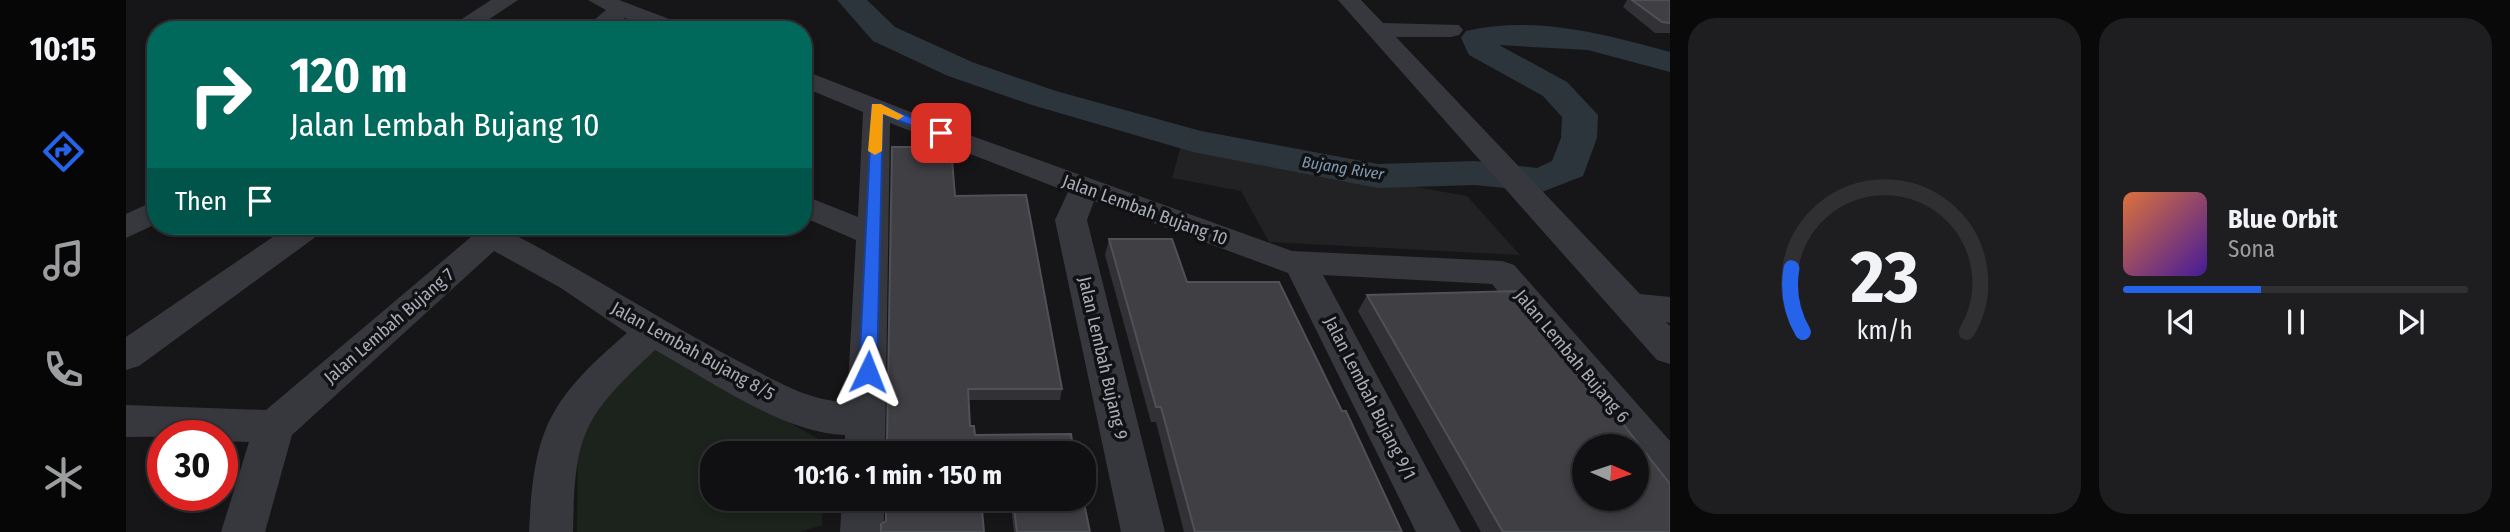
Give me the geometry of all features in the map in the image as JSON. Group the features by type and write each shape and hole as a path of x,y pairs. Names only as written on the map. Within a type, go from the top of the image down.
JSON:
{"street":[{"path":"472,21 508,0"},
{"path":"599,0 654,21"},
{"path":"1349,0 1670,349"},
{"path":"606,21 623,9"},
{"path":"1374,30 1451,30"},
{"name":"Jalan Lembah Bujang 10","path":"812,82 1276,258 1300,264 1502,273"},
{"path":"866,436 877,107"},
{"name":"Jalan Lembah Bujang 9","path":"1090,189 1080,197 1071,220 1143,532"},
{"path":"812,209 872,235"},
{"path":"126,228 147,215"},
{"path":"126,356 297,235"},
{"name":"Jalan Lembah Bujang 7","path":"274,427 492,235"},
{"name":"Jalan Lembah Bujang 8/5","path":"503,235 652,332 809,414 839,419 866,436"},
{"name":"Jalan Lembah Bujang 9/1","path":"1300,264 1439,532"},
{"name":"Jalan Lembah Bujang 6","path":"1502,273 1670,470"},
{"path":"1631,306 1670,310"},
{"path":"551,532 555,458 569,423 602,376 652,332"},
{"path":"126,421 274,427 243,532"},
{"path":"862,532 863,511"}],"shaded area":[{"path":"1181,146 1467,196 1520,255 1269,242 1241,191 1172,178"},
{"path":"657,346 822,441 700,441 700,511 823,511 822,525 799,532 577,532 578,418"}],"building":[{"path":"1632,0 1670,0 1670,23 1662,22"},
{"path":"892,147 951,147 955,196 1026,195 1062,389 968,389 970,426 974,426 975,435 1071,434 1072,441 887,441"},
{"path":"1109,239 1172,239 1187,282 1279,282 1342,411 1346,411 1402,532 1195,532 1161,407 1156,407"},
{"path":"1519,291 1631,434 1572,434 1572,511 1649,511 1649,457 1670,484 1670,532 1503,532 1367,295"},
{"path":"886,511 982,511 984,532 881,532 881,524 886,521"},
{"path":"1014,511 1086,511 1090,532 1017,532"}],"waterway":[{"name":"Bujang River","path":"851,0 884,34 960,69 1044,98 1154,127 1193,141 1378,176 1475,173 1542,180 1569,168 1579,138 1580,115 1555,89 1480,48 1477,38 1514,35 1569,38 1623,48 1670,62"}],"slow traffic":[{"path":"875,151 877,107 898,116"}],"route":[{"path":"868,372 877,107 941,133"}]}
